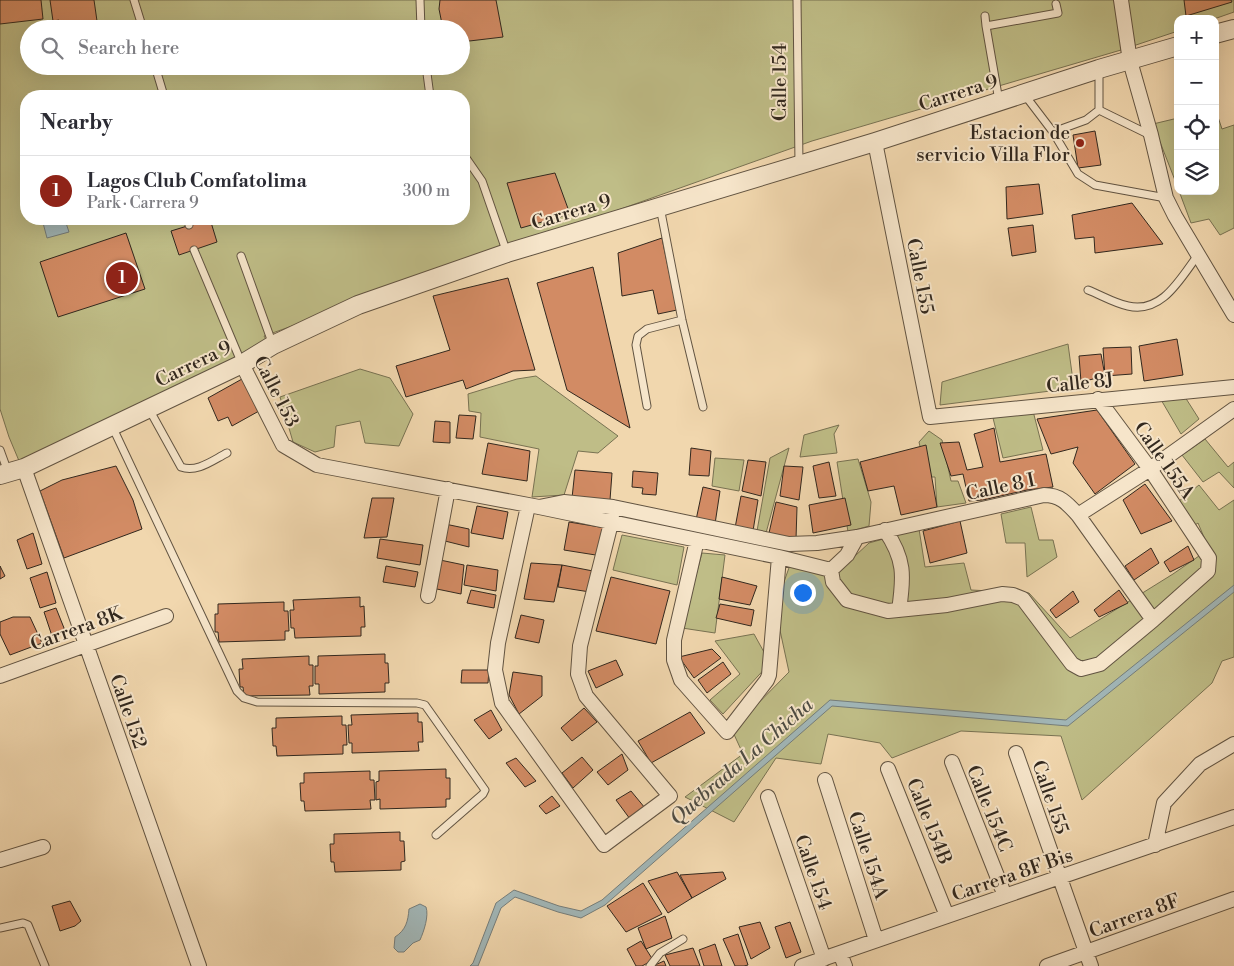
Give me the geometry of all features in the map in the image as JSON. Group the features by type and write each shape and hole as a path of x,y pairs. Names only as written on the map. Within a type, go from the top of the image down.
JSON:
{"street":[{"path":"1121,0 1130,61 1166,198 1198,255 1232,306"},
{"path":"1219,33 1234,29"},
{"name":"Carrera 9","path":"11,472 242,364 273,345 358,305 507,253 875,142 1099,69 1174,47"},
{"name":"Calle 155","path":"875,142 930,417"},
{"name":"Calle 153","path":"242,364 283,446 318,465 448,489 779,557 831,570"},
{"name":"Calle 8J","path":"930,417 1234,387"},
{"name":"Calle 155A","path":"899,610 947,605 1002,594 1013,595 1023,599 1072,664 1081,669 1100,664 1208,571 1209,558 1200,542 1150,469 1098,399"},
{"path":"1078,514 1150,469 1234,409"},
{"name":"Calle 152","path":"11,472 86,644 199,966"},
{"path":"428,596 448,489"},
{"name":"Calle 8 I","path":"534,507 564,502 613,508 789,544 817,543 857,537 1044,495 1054,495 1063,500 1078,514 1153,620"},
{"path":"534,507 498,643 495,670 502,703 604,845 670,796 586,696 578,674 580,646 611,523 613,508"},
{"path":"857,537 847,555 831,570 833,582 847,600 888,611 899,610 902,564 896,545 885,530"},
{"path":"697,540 674,640 674,660 681,680 727,732 770,675 779,557"},
{"name":"Carrera 8K","path":"0,676 166,616"},
{"path":"1155,845 1164,802 1200,764 1234,744"},
{"name":"Calle 155","path":"1016,753 1091,966"},
{"name":"Calle 154C","path":"952,762 1005,896"},
{"name":"Calle 154B","path":"888,768 947,916"},
{"name":"Calle 154A","path":"825,780 876,940"},
{"name":"Calle 154","path":"768,797 824,959"},
{"name":"Carrera 8F Bis","path":"802,966 824,959 842,959 876,940 1234,817"},
{"path":"0,860 43,847"},
{"name":"Carrera 8F","path":"1047,966 1234,899"}],"lane":[{"path":"134,0 140,20"},
{"path":"420,0 421,20"},
{"name":"Calle 154","path":"797,0 799,164"},
{"path":"986,26 1058,13 1056,4"},
{"path":"984,16 999,102"},
{"path":"1099,69 1099,110"},
{"path":"158,75 162,90"},
{"path":"427,75 429,90"},
{"path":"1024,93 1053,132 1078,174 1094,185 1166,198"},
{"path":"1099,110 1151,136"},
{"path":"1053,132 1086,120 1099,110"},
{"path":"470,164 482,181 507,253"},
{"path":"660,207 682,320 703,407"},
{"name":"Calle 153","path":"194,250 242,364"},
{"path":"1088,290 1127,306 1143,308 1157,303 1174,286 1198,255"},
{"path":"241,256 273,345"},
{"path":"647,406 636,345 638,336 648,329 682,320"},
{"path":"148,408 181,467 188,470 195,469 227,452"},
{"path":"112,426 237,691 244,698 257,702 417,703 425,705 484,790 483,794 436,835"},
{"path":"0,450 11,472"},
{"path":"0,928 23,923 28,925 46,966"},
{"path":"650,966 660,954 684,939"}],"shaded area":[{"path":"0,0 1234,0 1234,12 1219,17 1219,15 1174,15 1174,32 1121,50 812,141 264,336 269,345 22,468 0,409"},
{"path":"1174,119 1174,178 1153,124"},
{"path":"1219,120 1222,129 1234,125 1234,228 1220,235 1209,219 1191,223 1180,195 1219,195"},
{"path":"44,225 67,225 69,232 47,238"},
{"path":"1068,344 1074,388 940,405 942,382"},
{"path":"360,369 390,378 413,414 399,446 365,443 360,421 336,426 334,447 315,452 293,442 280,397"},
{"path":"536,376 618,436 598,453 578,451 564,495 532,497 539,449 480,437 481,413 469,411 468,394 517,379"},
{"path":"1185,397 1199,419 1181,434 1160,398"},
{"path":"1033,411 1043,450 1003,458 993,418"},
{"path":"839,425 834,434 837,453 800,457 804,435"},
{"path":"929,431 942,440 951,481 958,481 966,503 937,507 935,477 927,477 919,442"},
{"path":"1205,439 1228,467 1234,462 1234,488 1219,472 1203,482 1182,455"},
{"path":"789,448 766,533 757,531 770,458"},
{"path":"715,458 744,460 739,491 712,486"},
{"path":"858,459 871,502 869,526 848,532 837,462"},
{"path":"1199,485 1219,510 1234,500 1234,657 1222,661 1212,683 1082,800 1061,736 961,731 892,758 880,743 828,734 821,764 776,758 734,822 685,797 743,754 732,730 789,672 775,607 790,565 841,569 869,543 919,529 925,567 964,563 971,590 1029,593 1070,638 1173,574 1209,549 1198,523 1195,525 1179,501"},
{"path":"1031,507 1039,540 1053,540 1057,557 1027,577 1025,543 1006,543 1001,514"},
{"path":"622,535 684,547 677,585 613,570"},
{"path":"702,553 725,555 715,633 682,628"},
{"path":"1234,585 1234,592 1068,726 832,706 605,905 581,918 515,897 501,908 478,966 470,966 473,963 496,903 514,890 559,906 581,911 602,900 830,700 1066,720"},
{"path":"754,634 770,663 723,714 710,700 740,674 715,641"},
{"path":"420,904 426,907 427,915 420,940 413,943 404,952 398,952 394,948 395,937 406,925 409,909"}],"building":[{"path":"0,0 41,0 43,19 20,20 20,22 0,24"},
{"path":"50,0 94,0 97,20 53,20"},
{"path":"440,0 496,0 503,37 470,41 470,20 441,20 439,9"},
{"path":"1184,0 1231,0 1232,2 1189,15 1186,15"},
{"path":"1095,131 1101,165 1078,168 1073,135"},
{"path":"555,173 570,214 521,228 507,183"},
{"path":"1039,184 1043,214 1007,219 1006,187"},
{"path":"1132,203 1163,244 1095,253 1094,237 1075,239 1072,215"},
{"path":"190,225 212,225 217,242 179,255 171,231"},
{"path":"1033,225 1036,252 1012,256 1008,228"},
{"path":"126,233 145,289 58,317 40,262"},
{"path":"662,238 677,310 658,314 653,290 622,296 618,253"},
{"path":"593,267 630,428 567,390 537,283"},
{"path":"508,278 535,370 513,371 466,389 463,380 406,397 396,366 450,350 433,296"},
{"path":"1177,339 1183,375 1144,381 1139,346"},
{"path":"1131,347 1132,374 1105,376 1103,348"},
{"path":"1101,354 1105,376 1081,382 1079,356"},
{"path":"242,379 259,411 232,426 228,417 218,421 208,398"},
{"path":"1097,410 1135,464 1095,494 1073,463 1078,447 1051,454 1037,419"},
{"path":"459,415 476,416 473,439 456,438"},
{"path":"435,421 450,422 450,443 433,442"},
{"path":"994,428 1000,462 1046,454 1053,487 969,501 963,474 951,476 940,443 959,442 967,470 983,467 974,434"},
{"path":"488,443 530,451 527,481 482,474"},
{"path":"926,445 937,507 901,515 894,486 868,491 860,462"},
{"path":"691,448 711,451 709,476 689,475"},
{"path":"748,460 766,462 761,496 742,491"},
{"path":"829,462 836,496 819,498 813,466"},
{"path":"116,466 133,500 142,529 64,558 40,491 62,480"},
{"path":"784,466 803,467 799,500 780,496"},
{"path":"575,470 612,473 610,500 572,498"},
{"path":"633,471 658,473 656,495 642,494 643,488 632,487"},
{"path":"1145,484 1172,521 1141,534 1123,500"},
{"path":"703,487 720,491 715,524 696,520"},
{"path":"741,496 758,500 753,531 735,528"},
{"path":"372,498 394,498 387,537 364,538"},
{"path":"845,498 851,525 813,533 809,505"},
{"path":"776,502 797,507 796,539 769,533"},
{"path":"477,506 508,512 503,539 471,533"},
{"path":"960,521 967,553 930,563 923,531"},
{"path":"569,522 606,528 602,556 564,550"},
{"path":"445,524 469,529 469,547 441,540"},
{"path":"33,533 42,564 27,569 17,540"},
{"path":"380,539 423,545 420,565 377,558"},
{"path":"1188,546 1194,560 1170,572 1164,562"},
{"path":"1151,548 1159,563 1134,580 1125,566"},
{"path":"440,560 464,565 461,594 432,588"},
{"path":"531,563 562,565 554,602 524,599"},
{"path":"467,565 498,570 496,591 464,585"},
{"path":"562,565 593,571 590,592 558,587"},
{"path":"0,566 5,576 0,579"},
{"path":"386,566 418,572 415,587 383,582"},
{"path":"47,572 56,603 40,608 30,578"},
{"path":"611,577 670,591 656,644 596,631"},
{"path":"722,577 757,586 750,605 719,599"},
{"path":"471,590 496,595 494,608 467,603"},
{"path":"1119,590 1128,603 1099,617 1094,610"},
{"path":"1073,591 1079,602 1056,618 1050,610"},
{"path":"360,597 360,607 364,606 365,627 361,627 361,636 295,638 294,628 291,628 290,610 294,610 293,600"},
{"path":"284,602 284,611 288,611 289,631 285,631 285,640 219,642 218,632 215,632 215,614 218,614 218,604"},
{"path":"720,604 754,610 751,626 716,618"},
{"path":"56,608 66,633 53,639 44,612"},
{"path":"521,615 544,620 539,643 515,638"},
{"path":"13,617 30,617 42,643 10,655 0,634 0,622"},
{"path":"712,649 721,658 694,678 679,657"},
{"path":"385,654 385,663 388,663 389,683 385,683 385,692 319,694 319,684 315,684 315,666 318,666 318,656"},
{"path":"309,656 309,665 313,665 313,686 309,686 310,695 244,696 243,687 240,687 239,669 243,669 242,659"},
{"path":"616,660 623,675 596,688 588,671"},
{"path":"723,662 731,674 707,693 698,680"},
{"path":"462,670 489,670 488,683 461,683"},
{"path":"513,672 542,676 542,696 519,714 509,695"},
{"path":"584,708 597,722 572,741 561,728"},
{"path":"491,710 502,730 489,739 474,720"},
{"path":"690,712 705,733 651,763 638,741"},
{"path":"418,713 418,722 422,722 423,742 418,742 419,751 352,753 352,743 349,743 348,725 352,725 351,715"},
{"path":"342,716 342,725 346,725 347,745 343,745 343,754 277,756 276,746 273,746 272,728 276,728 276,718"},
{"path":"622,754 628,770 608,785 597,772"},
{"path":"582,757 593,770 573,788 562,773"},
{"path":"516,758 536,781 525,787 506,763"},
{"path":"446,769 446,778 450,778 450,799 446,799 446,807 380,809 380,799 376,800 376,782 379,781 379,771"},
{"path":"370,771 370,780 374,780 375,800 370,800 371,809 305,811 304,801 301,801 300,783 304,783 304,773"},
{"path":"631,791 645,808 630,819 616,800"},
{"path":"552,796 560,806 546,814 539,806"},
{"path":"400,832 400,841 404,841 405,861 401,862 401,870 335,872 334,862 331,862 330,844 334,844 334,834"},
{"path":"677,872 692,898 668,913 648,881"},
{"path":"723,872 726,879 692,898 680,875"},
{"path":"643,883 662,914 626,932 607,906"},
{"path":"70,901 81,921 75,926 60,931 52,906"},
{"path":"665,916 672,938 646,949 638,928"},
{"path":"760,922 770,948 751,959 739,927"},
{"path":"790,922 801,952 786,958 775,927"},
{"path":"738,934 748,965 735,966 723,939"},
{"path":"641,941 653,960 642,966 636,966 627,949"},
{"path":"715,944 722,966 704,966 699,950"},
{"path":"693,948 700,966 670,966 665,955"},
{"path":"664,961 666,966 655,966 655,965"}],"place":[{"name":"Estacion de servicio Villa Flor","path":"1080,143"},
{"name":"Lagos Club Comfatolima","path":"122,278"}],"water label":[{"name":"Quebrada La Chicha","path":"741,761"}]}
